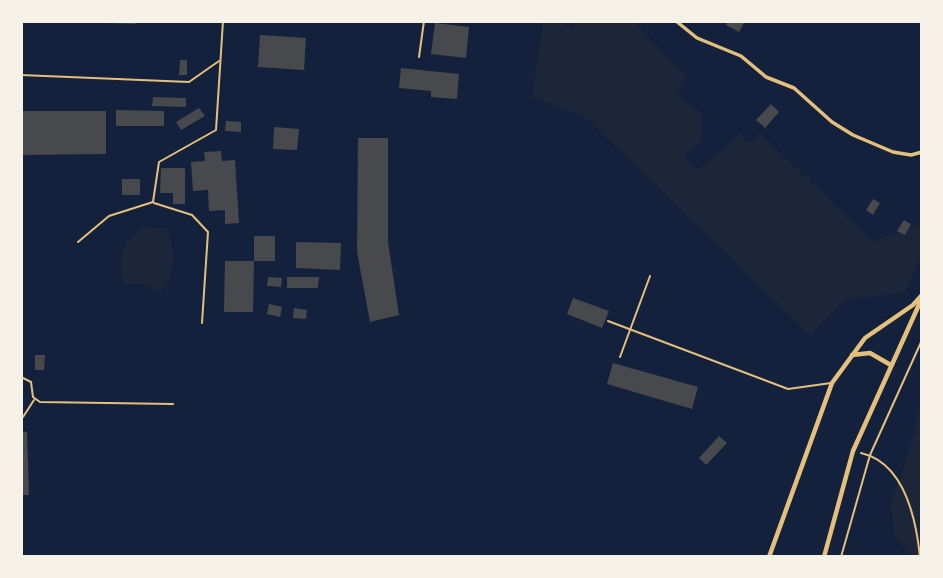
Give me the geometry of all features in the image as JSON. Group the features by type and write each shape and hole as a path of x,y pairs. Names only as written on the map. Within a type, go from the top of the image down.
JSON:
{"street":[{"path":"676,21 697,38 741,56 766,77 794,88 832,122 853,135 893,152 911,155 922,152"},
{"path":"769,557 832,383 848,357 865,338 922,296"},
{"path":"824,557 853,451 922,296"},
{"path":"848,357 858,353 870,354 889,365"}],"lane":[{"path":"153,202 159,162 216,130 223,21"},
{"path":"419,57 424,21"},
{"path":"21,75 189,82 220,61"},
{"path":"78,242 109,216 153,202 192,215 208,232 202,323"},
{"path":"620,357 650,276"},
{"path":"608,321 788,389 832,383"},
{"path":"21,377 32,382 34,399 23,416"},
{"path":"34,399 40,402 173,404"}],"path":[{"path":"841,557 870,455 922,340"},
{"path":"853,451 870,455 887,465 901,483 920,557"}],"shaded area":[{"path":"543,21 560,21 574,29 575,21 633,21 687,77 676,95 703,114 702,141 684,155 698,170 740,134 749,143 760,133 873,242 922,223 922,253 905,293 846,299 810,335 585,117 532,97"},
{"path":"143,227 168,229 173,262 170,277 161,291 140,284 124,284 121,267 123,252 130,239"},
{"path":"922,399 922,557 913,557 894,536 891,503 909,452"}],"building":[{"path":"136,21 136,24 108,23"},
{"path":"728,21 745,21 739,32 726,25"},
{"path":"435,23 469,27 466,58 431,54"},
{"path":"260,35 306,38 304,70 258,67"},
{"path":"180,60 187,60 187,75 179,75"},
{"path":"401,68 459,74 457,99 431,97 431,91 399,88"},
{"path":"153,97 186,98 186,107 152,106"},
{"path":"771,104 779,112 765,128 756,120"},
{"path":"199,108 205,116 181,130 176,122"},
{"path":"116,110 164,111 164,126 116,126"},
{"path":"21,111 106,111 106,154 21,155"},
{"path":"226,121 241,122 241,132 225,131"},
{"path":"274,127 299,129 297,150 273,149"},
{"path":"358,138 388,138 388,242 399,315 370,322 357,252"},
{"path":"221,151 222,161 235,160 239,223 225,224 225,210 209,211 208,190 193,191 191,162 205,161 204,152"},
{"path":"161,168 185,168 185,204 173,204 173,193 160,193"},
{"path":"122,179 140,179 140,195 122,195"},
{"path":"873,199 880,203 873,215 866,210"},
{"path":"904,220 911,224 905,235 897,231"},
{"path":"254,236 275,236 275,261 254,261"},
{"path":"296,242 341,243 340,270 296,268"},
{"path":"225,261 254,261 253,312 224,312"},
{"path":"268,277 282,278 281,287 267,286"},
{"path":"287,277 319,277 318,288 287,288"},
{"path":"573,298 609,311 602,328 567,314"},
{"path":"269,304 282,307 280,317 267,314"},
{"path":"294,308 307,310 306,319 293,318"},
{"path":"35,355 45,355 44,370 35,370"},
{"path":"613,363 698,387 692,409 607,384"},
{"path":"21,431 27,432 29,495 21,495"},
{"path":"719,436 727,443 706,465 699,458"}]}
